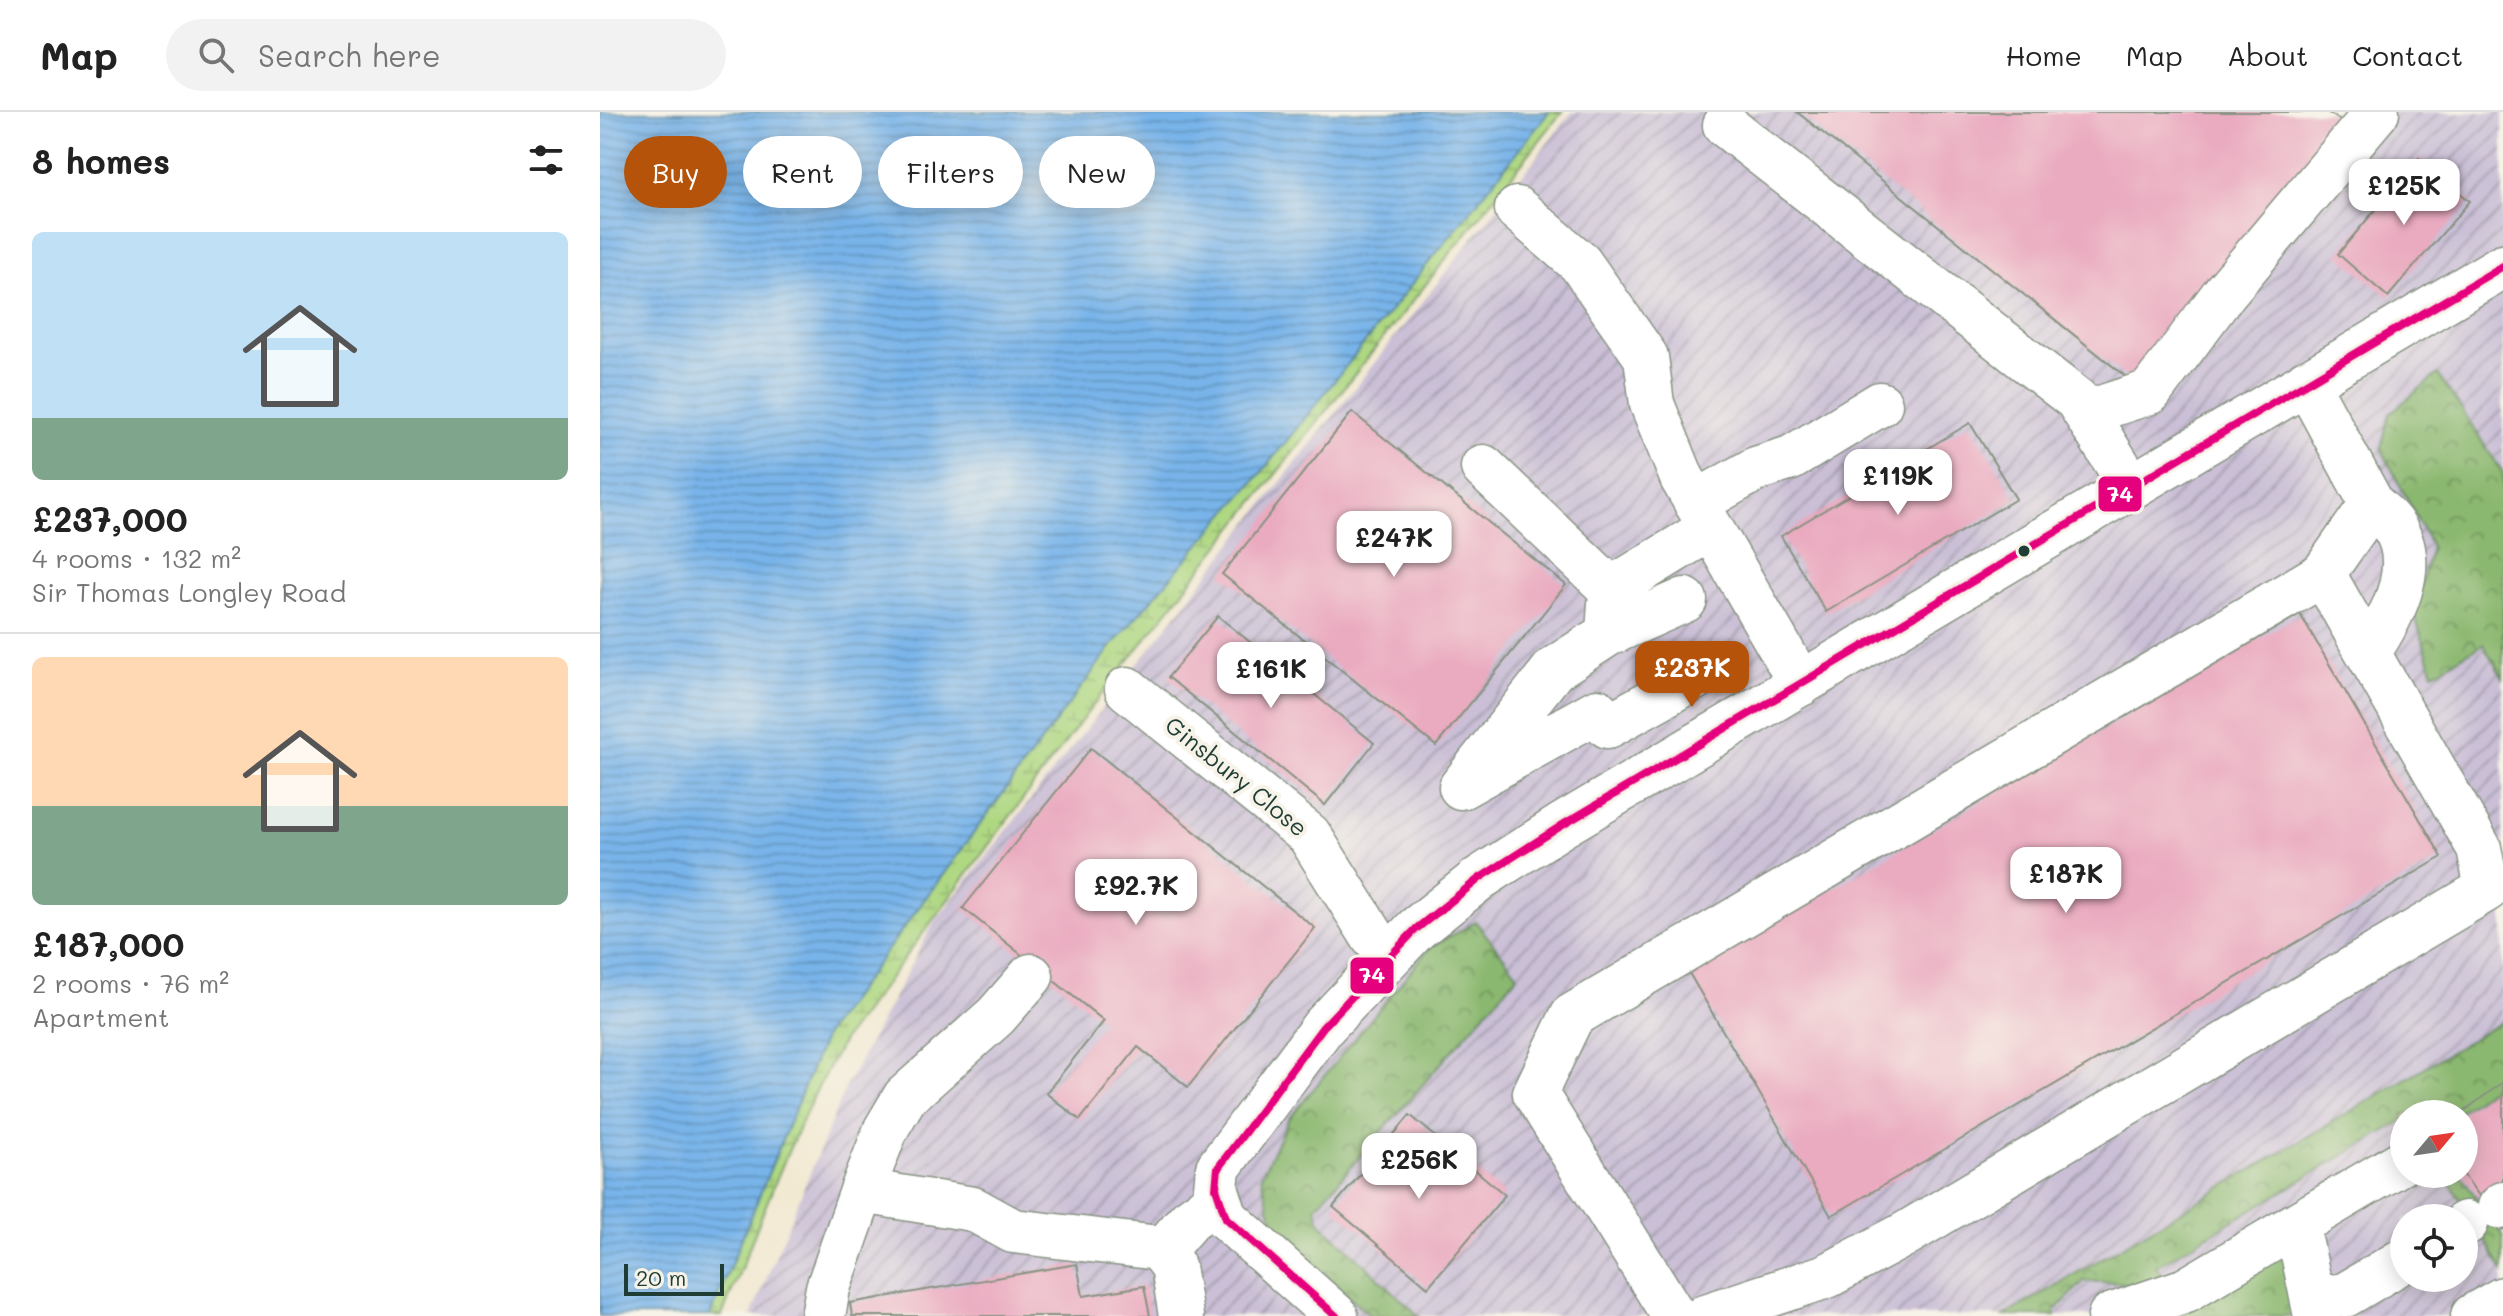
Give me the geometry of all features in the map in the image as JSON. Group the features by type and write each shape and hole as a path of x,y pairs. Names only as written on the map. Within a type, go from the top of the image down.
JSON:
{"street":[{"path":"2085,413 2150,392 2225,292 2377,112"},
{"path":"1725,125 2077,400 2131,486"},
{"path":"1517,209 1580,263 1646,357 1652,404 1703,515 1801,684"},
{"path":"1336,1316 1231,1223 1218,1199 1218,1168 1323,1027 1390,954 1462,891 1512,856 2503,266"},
{"path":"2306,382 2372,504 2394,527 2404,551 2402,583 2391,620 2368,653"},
{"path":"1608,634 1611,589 1756,469 1791,458 1880,404"},
{"path":"1483,467 1611,589"},
{"path":"1674,1316 1535,1093 1572,1016 2323,574 2372,504"},
{"path":"1706,1316 1827,1276 1890,1243 2487,889 2479,848 2323,574"},
{"path":"1597,711 1461,787 1554,669 1608,634 1685,600"},
{"path":"1569,659 1608,726 1716,666"},
{"name":"Ginsbury Close","path":"1127,689 1309,835 1373,937 1390,954"},
{"path":"823,1316 828,1288 862,1191 886,1129 905,1097 996,1016 1031,976"},
{"path":"2110,1316 2186,1290 2390,1170"},
{"path":"862,1191 973,1209 1013,1231 1163,1250"},
{"path":"1163,1250 1189,1220 1218,1199"},
{"path":"2294,1228 2300,1239 2314,1308 2345,1295 2390,1268"},
{"path":"1163,1250 1175,1271 1181,1316"},
{"path":"2473,1316 2503,1299"}],"shaded area":[{"path":"1572,112 2503,112 2503,1316 751,1316 846,1086 933,924"}],"green space":[{"path":"1426,112 1562,112 1091,708 844,1039 793,1141 722,1316 661,1316 817,976"},
{"path":"2438,374 2503,473 2503,678 2483,644 2433,673 2414,613 2431,546 2381,448 2390,413"},
{"path":"1476,922 1518,975 1316,1207 1320,1222 1419,1316 1370,1316 1274,1225 1261,1176 1288,1120 1430,947"},
{"path":"2503,1021 2503,1080 2475,1100 2390,1100 2390,1128 2156,1266 2163,1279 2156,1285 2084,1281 2055,1311 2055,1316 2004,1316"},
{"path":"2453,1188 2470,1188 2503,1236 2503,1271 2478,1229 2478,1204 2463,1204"},
{"path":"2286,1249 2301,1316 2163,1316"}],"water":[{"path":"600,112 1549,112 1261,473 1114,643 826,1033 710,1316 600,1316"}],"building":[{"path":"1797,112 2327,112 2343,122 2135,384"},
{"path":"2419,158 2470,201 2388,297 2338,254"},
{"path":"1352,412 1566,585 1436,746 1222,574"},
{"path":"1970,423 2016,499 1826,612 1781,536"},
{"path":"2300,614 2442,857 1831,1216 1689,973"},
{"path":"1218,616 1374,743 1325,805 1168,677"},
{"path":"1091,748 1315,928 1188,1087 1138,1047 1080,1120 1046,1093 1104,1021 963,908"},
{"path":"2503,1082 2503,1192 2486,1205 2473,1188 2478,1188 2478,1101"},
{"path":"1410,1115 1505,1195 1428,1287 1333,1207"},
{"path":"1077,1264 1083,1296 1144,1286 1150,1316 852,1316 850,1303"}],"transit line":[{"name":"74","path":"1336,1316 1226,1218 1216,1188 1218,1168 1323,1027 1416,929 1480,878 1561,826 2503,266"}]}
